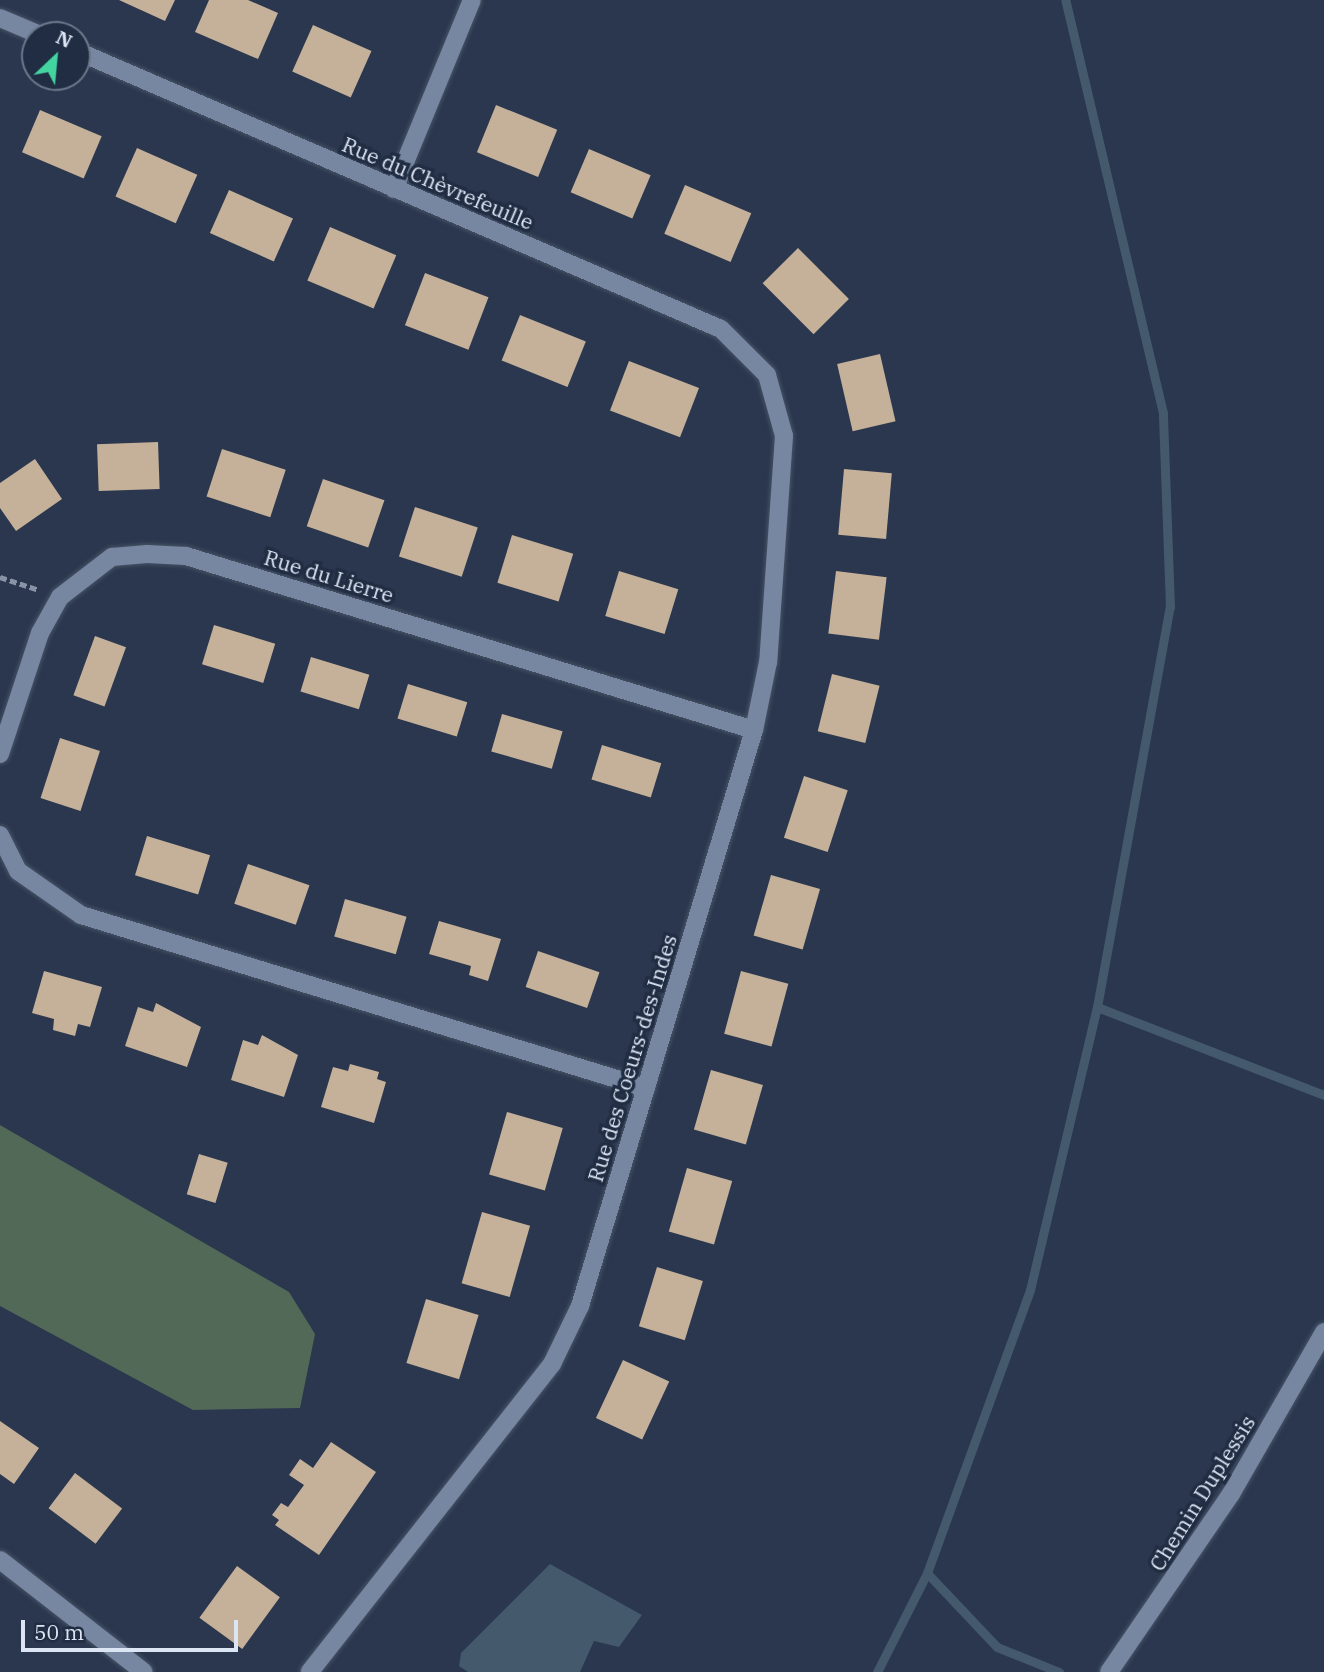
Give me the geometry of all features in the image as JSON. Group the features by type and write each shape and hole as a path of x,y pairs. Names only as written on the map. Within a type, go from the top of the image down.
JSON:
{"street":[{"path":"394,189 472,0"},
{"path":"0,18 21,27"},
{"name":"Rue du Chèvrefeuille","path":"91,57 721,329 767,375"},
{"name":"Rue des Coeurs-des-Indes","path":"310,1672 568,1336 754,730 768,662 784,436 767,375"},
{"name":"Rue du Lierre","path":"0,754 40,633 60,597 112,557 186,556 754,730"},
{"path":"0,835 18,871 81,915 646,1088"},
{"name":"Chemin Duplessis","path":"1109,1672 1231,1494 1324,1332"},
{"path":"0,1560 144,1672"}],"path":[{"path":"0,577 60,597"}],"green space":[{"path":"0,1125 289,1292 315,1334 300,1408 193,1410 0,1306"}],"water":[{"path":"550,1564 642,1615 619,1647 594,1641 580,1672 468,1672 459,1666 461,1653"}],"building":[{"path":"119,0 175,0 165,21"},
{"path":"209,0 248,0 278,13 258,59 195,32"},
{"path":"313,25 371,51 351,98 292,72"},
{"path":"496,105 557,130 538,177 477,152"},
{"path":"40,110 102,136 84,179 22,152"},
{"path":"137,148 197,175 176,223 115,196"},
{"path":"589,149 651,175 632,218 571,192"},
{"path":"685,185 751,213 731,262 664,234"},
{"path":"229,190 293,218 274,261 210,233"},
{"path":"330,227 396,255 374,309 307,280"},
{"path":"798,248 849,299 814,334 763,283"},
{"path":"425,273 488,297 468,350 405,325"},
{"path":"520,315 586,342 567,387 502,360"},
{"path":"880,354 896,421 853,431 837,364"},
{"path":"629,361 699,388 680,437 610,410"},
{"path":"158,442 160,489 99,491 97,444"},
{"path":"222,449 286,470 270,517 207,497"},
{"path":"35,459 62,499 16,531 0,508 0,483"},
{"path":"844,469 892,473 886,539 838,535"},
{"path":"323,479 384,500 368,547 307,526"},
{"path":"415,507 478,527 462,577 399,556"},
{"path":"512,535 573,554 559,602 497,583"},
{"path":"619,571 678,589 665,634 605,616"},
{"path":"836,571 887,577 879,640 828,634"},
{"path":"214,625 275,644 263,683 202,664"},
{"path":"95,636 126,647 104,706 73,695"},
{"path":"311,657 369,675 359,709 300,691"},
{"path":"832,674 880,686 865,743 818,731"},
{"path":"408,684 467,702 457,737 397,718"},
{"path":"502,714 563,731 552,769 491,751"},
{"path":"60,738 100,751 80,811 41,798"},
{"path":"602,745 661,763 651,798 591,779"},
{"path":"804,776 848,790 828,852 784,838"},
{"path":"147,836 210,855 198,895 135,875"},
{"path":"248,864 309,885 296,925 234,904"},
{"path":"771,875 820,889 803,950 754,936"},
{"path":"345,899 407,917 396,954 334,936"},
{"path":"439,921 501,939 488,981 469,975 471,966 429,954"},
{"path":"538,951 599,972 587,1008 526,987"},
{"path":"44,971 102,987 90,1027 78,1024 75,1036 53,1030 54,1019 32,1013"},
{"path":"741,971 788,984 772,1046 724,1034"},
{"path":"156,1003 201,1027 187,1067 125,1046 138,1007 153,1012"},
{"path":"262,1035 298,1055 284,1097 231,1080 243,1040 258,1045"},
{"path":"350,1064 379,1072 377,1079 386,1082 374,1123 321,1107 333,1067 348,1071"},
{"path":"711,1070 763,1085 746,1144 694,1130"},
{"path":"507,1112 563,1128 545,1190 489,1174"},
{"path":"199,1154 228,1163 215,1203 187,1194"},
{"path":"687,1168 732,1181 714,1244 669,1231"},
{"path":"482,1212 530,1226 510,1297 462,1283"},
{"path":"657,1267 703,1281 685,1340 639,1326"},
{"path":"426,1299 479,1315 459,1379 406,1363"},
{"path":"623,1360 669,1382 642,1440 596,1418"},
{"path":"0,1421 39,1448 14,1484 0,1474"},
{"path":"331,1442 376,1472 319,1555 275,1525 279,1520 272,1515 281,1503 288,1507 304,1485 289,1475 300,1459 313,1468"},
{"path":"75,1473 122,1509 96,1544 49,1508"},
{"path":"237,1566 280,1597 242,1649 199,1618"}],"waterway":[{"path":"877,1672 927,1573 1030,1290 1097,1007 1170,607 1163,413 1065,0"},
{"path":"1097,1007 1324,1095"},
{"path":"927,1573 997,1647 1059,1672"}]}
